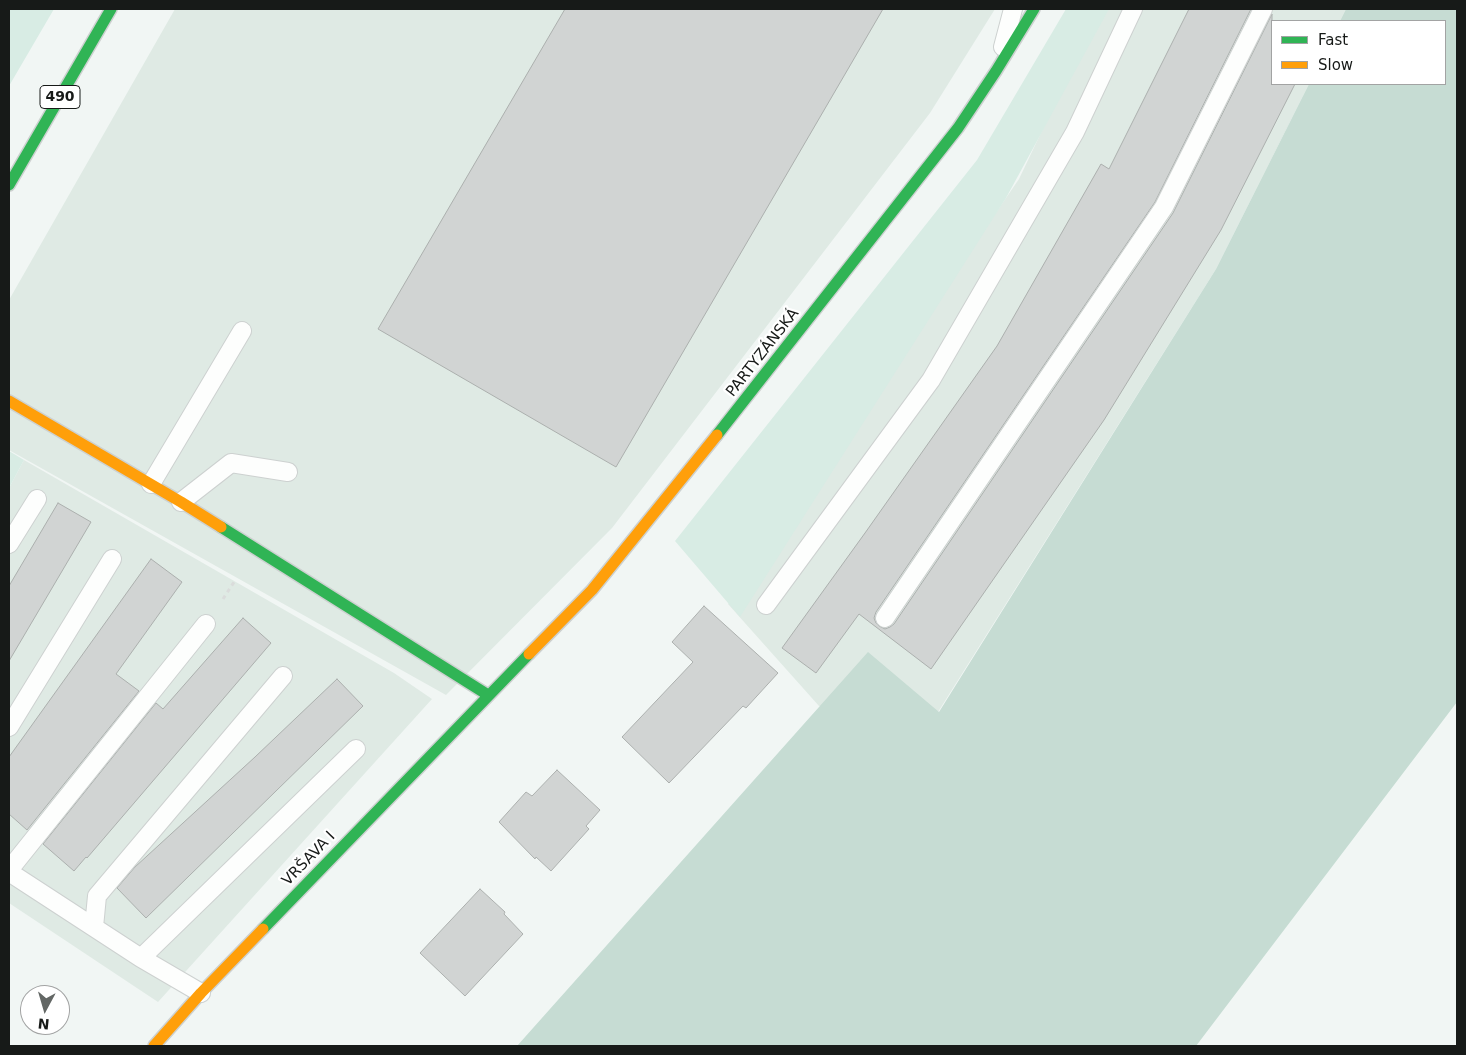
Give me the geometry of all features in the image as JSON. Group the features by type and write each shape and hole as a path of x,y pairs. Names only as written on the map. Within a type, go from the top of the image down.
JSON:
{"street":[{"name":"490","path":"9,185 111,9"},
{"name":"PARTYZÁNSKÁ","path":"488,695 592,590 678,486 958,128 1034,9"},
{"path":"9,401 182,502 488,695"},
{"name":"VRŠAVA I","path":"154,1046 201,993 488,695"}],"lane":[{"path":"996,71 1013,9"},
{"path":"766,605 931,380 1075,132 1133,9"},
{"path":"885,618 1164,207 1263,9"},
{"path":"151,484 242,331"},
{"path":"182,502 231,464 288,472"},
{"path":"9,544 37,499"},
{"path":"9,727 112,559"},
{"path":"201,993 141,958 9,871 206,624"},
{"path":"94,927 97,896 283,676"},
{"path":"141,958 356,749"}],"path":[{"path":"206,624 255,549"}],"shaded area":[{"path":"175,9 995,9 930,113 612,528 446,695 9,450 9,300"},
{"path":"1100,9 1346,9 1340,20 1271,20 1271,85 1308,85 1216,269 938,712 819,706 728,604 1019,179"},
{"path":"24,460 394,673 432,699 158,1002 9,903 9,488"}],"green space":[{"path":"9,9 54,9 9,86"},
{"path":"1066,9 1109,9 1006,198 740,617 675,541 977,160"},
{"path":"1346,9 1457,9 1457,702 1196,1046 517,1046 868,652 939,712 1216,269 1308,85 1446,85 1446,20 1340,20"},
{"path":"9,451 24,460 9,488"}],"building":[{"path":"565,9 883,9 616,467 378,329"},
{"path":"1189,9 1251,9 1155,202 876,612 874,618 876,623 885,629 894,624 1173,213 1272,14 1271,85 1294,85 1221,230 1104,420 931,669 859,614 816,673 782,648 997,346 1101,164 1109,169"},
{"path":"58,503 91,522 9,661 9,586"},
{"path":"151,559 182,582 116,674 139,691 27,830 9,814 9,757"},
{"path":"704,606 778,673 746,708 743,706 669,783 622,737 693,662 672,642"},
{"path":"243,618 271,643 74,871 43,844 156,703 163,709"},
{"path":"337,679 363,706 146,918 117,888 135,867"},
{"path":"557,770 600,810 586,826 589,829 551,871 536,857 535,859 499,822 526,792 532,796"},
{"path":"480,889 505,912 504,914 523,934 465,996 420,953"}],"traffic: fast":[{"path":"9,185 111,9"},
{"path":"717,435 958,128 1034,9"},
{"path":"221,527 488,695"},
{"path":"263,929 529,654"}],"traffic: slow":[{"path":"9,401 221,527"},
{"path":"529,654 592,590 717,435"},
{"path":"154,1046 201,993 263,929"}]}
